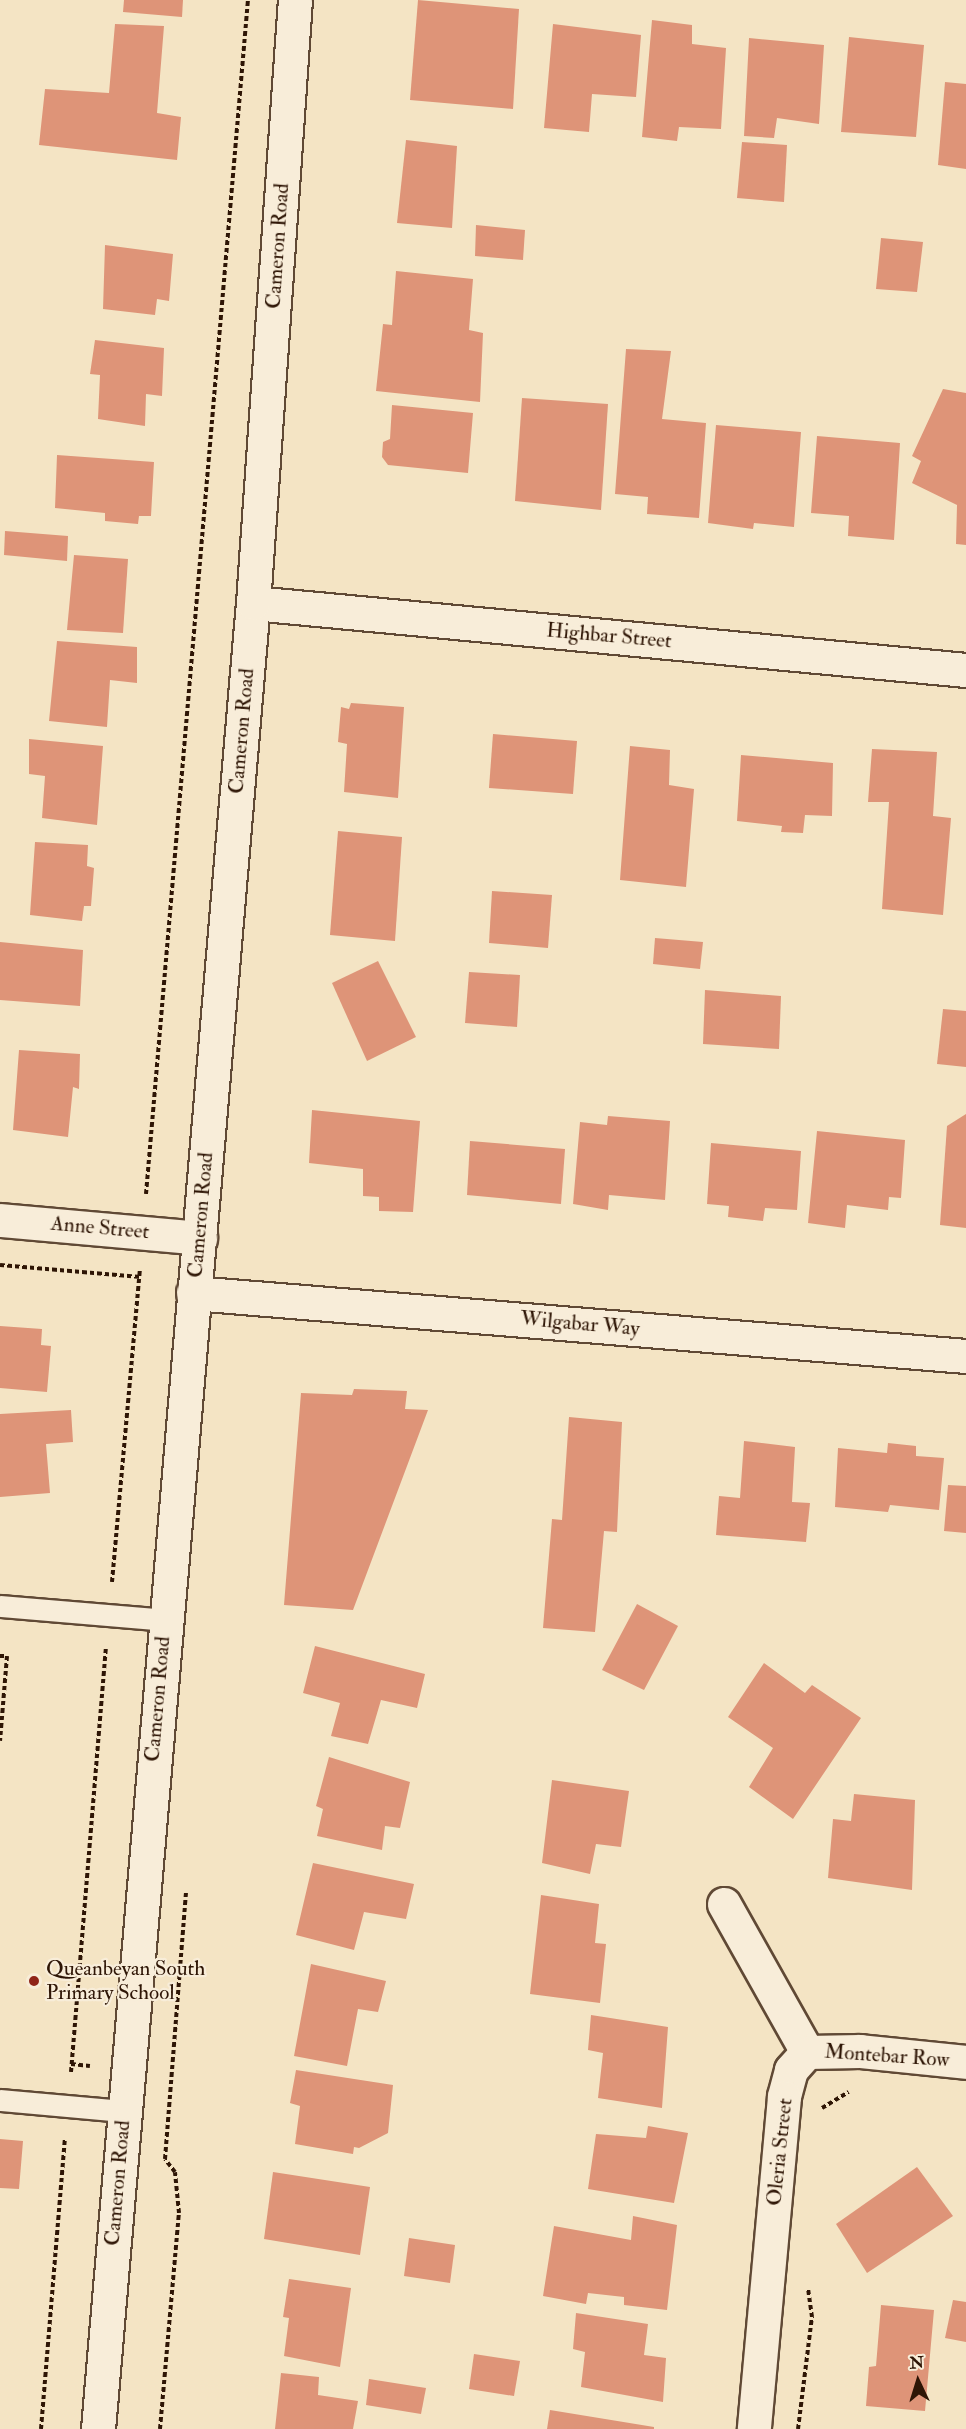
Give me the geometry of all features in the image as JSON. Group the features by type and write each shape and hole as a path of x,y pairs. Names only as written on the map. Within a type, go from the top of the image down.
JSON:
{"street":[{"name":"Cameron Road","path":"98,2429 253,603 295,0"},
{"name":"Highbar Street","path":"253,603 966,670"},
{"name":"Anne Street","path":"0,1220 200,1238"},
{"name":"Wilgabar Way","path":"193,1293 966,1356"},
{"path":"724,1904 807,2052"},
{"name":"Montebar Row","path":"807,2052 860,2051 966,2062"},
{"name":"Oleria Street","path":"754,2429 784,2097 791,2070 807,2052"}],"lane":[{"path":"0,1606 165,1620"},
{"path":"0,2100 124,2111"}],"path":[{"path":"136,1193 147,1194 248,0"},
{"path":"41,2429 109,1615 144,1232"},
{"path":"0,1265 140,1277"},
{"path":"0,1656 7,1656 0,1740"},
{"path":"160,2429 179,2213 175,2172 165,2159 187,1882"},
{"path":"814,2109 833,2103 852,2090"},
{"path":"798,2429 812,2317 807,2285"}],"building":[{"path":"124,0 183,0 182,17 123,12"},
{"path":"418,0 519,9 513,109 410,100"},
{"path":"652,20 692,25 692,44 726,48 721,129 679,127 677,141 642,137"},
{"path":"115,24 164,26 157,113 181,117 177,160 39,145 45,89 109,93"},
{"path":"553,24 641,35 636,97 592,94 589,132 544,128"},
{"path":"849,37 924,45 916,137 841,132"},
{"path":"749,38 824,45 819,124 777,118 774,138 744,136"},
{"path":"945,82 966,84 966,169 938,165"},
{"path":"406,140 457,146 452,228 397,223"},
{"path":"742,142 787,145 784,202 737,198"},
{"path":"476,225 525,230 523,260 475,256"},
{"path":"881,238 923,242 917,292 876,289"},
{"path":"105,245 173,254 169,301 157,299 155,315 103,309"},
{"path":"396,271 473,279 469,330 483,333 480,402 376,391 383,324 392,325"},
{"path":"95,340 164,348 162,396 146,394 145,426 98,419 100,375 90,374"},
{"path":"626,349 671,351 662,419 706,423 699,518 647,514 648,497 615,494"},
{"path":"943,389 966,393 966,545 956,544 957,505 912,483 921,461 912,456"},
{"path":"522,398 608,404 601,510 515,501"},
{"path":"392,405 473,413 468,473 388,465 382,457 383,442 390,439"},
{"path":"716,425 801,432 794,527 754,523 753,529 708,523"},
{"path":"817,436 900,443 894,540 848,536 849,516 811,513"},
{"path":"57,455 154,462 151,516 139,516 138,524 105,521 105,513 55,508"},
{"path":"5,531 68,536 67,561 4,555"},
{"path":"74,555 128,559 123,633 67,630"},
{"path":"57,641 137,647 137,683 110,680 107,727 49,721"},
{"path":"351,703 404,707 398,798 344,792 347,744 338,742 341,707 349,709"},
{"path":"493,734 577,741 573,794 489,788"},
{"path":"29,739 103,746 97,825 42,818 45,776 29,774"},
{"path":"630,746 670,750 669,785 694,789 686,887 620,880"},
{"path":"872,749 937,752 933,816 951,818 943,915 882,909 889,802 868,802"},
{"path":"741,755 833,763 832,816 805,815 803,833 781,832 782,826 737,821"},
{"path":"338,831 402,837 395,941 330,935"},
{"path":"35,842 88,845 87,866 94,868 91,906 84,906 82,921 30,915"},
{"path":"492,891 552,895 548,948 489,943"},
{"path":"655,938 703,942 700,969 653,964"},
{"path":"0,942 83,950 80,1006 0,1000"},
{"path":"378,961 416,1037 367,1061 332,983"},
{"path":"469,972 520,975 517,1027 465,1023"},
{"path":"705,990 781,996 779,1049 703,1044"},
{"path":"943,1009 966,1011 966,1067 937,1064"},
{"path":"19,1050 80,1054 79,1089 73,1087 68,1137 13,1130"},
{"path":"312,1110 420,1121 413,1212 379,1211 379,1197 363,1196 363,1169 309,1163"},
{"path":"966,1114 966,1228 940,1225 947,1126"},
{"path":"608,1116 670,1121 665,1200 609,1195 608,1210 573,1204 580,1122 607,1125"},
{"path":"817,1131 905,1140 901,1198 889,1197 888,1210 847,1205 845,1228 808,1223"},
{"path":"470,1141 565,1149 561,1204 467,1195"},
{"path":"711,1143 801,1151 797,1210 765,1208 763,1221 728,1217 729,1206 707,1204"},
{"path":"0,1326 42,1329 41,1345 51,1346 47,1392 0,1388"},
{"path":"354,1389 407,1391 405,1409 428,1410 353,1610 284,1605 301,1393 352,1395"},
{"path":"71,1410 73,1442 46,1444 50,1493 0,1497 0,1414"},
{"path":"569,1417 622,1422 617,1532 604,1531 595,1632 543,1628 552,1519 562,1520"},
{"path":"744,1441 795,1447 792,1502 810,1503 806,1542 716,1535 719,1496 740,1498"},
{"path":"888,1443 916,1446 916,1456 944,1458 939,1510 890,1505 888,1512 835,1507 838,1448 887,1453"},
{"path":"948,1485 966,1486 966,1533 944,1531"},
{"path":"637,1604 678,1626 644,1690 602,1670"},
{"path":"315,1646 425,1674 417,1708 381,1700 368,1744 331,1736 340,1703 303,1693"},
{"path":"764,1663 805,1693 812,1685 861,1718 793,1819 749,1787 773,1748 728,1717"},
{"path":"329,1757 410,1782 400,1828 385,1826 382,1850 317,1836 323,1809 316,1806"},
{"path":"552,1780 629,1791 621,1847 596,1844 590,1874 542,1863"},
{"path":"854,1794 915,1800 912,1890 828,1878 833,1819 851,1821"},
{"path":"313,1863 414,1884 406,1919 364,1912 354,1950 296,1935"},
{"path":"541,1895 599,1904 595,1943 606,1944 600,2003 530,1994"},
{"path":"311,1964 386,1981 378,2012 358,2009 347,2066 294,2056"},
{"path":"591,2015 668,2027 662,2108 598,2098 603,2053 588,2050"},
{"path":"296,2070 393,2085 388,2133 359,2148 354,2147 353,2154 295,2144 300,2106 290,2103"},
{"path":"648,2126 688,2133 674,2203 588,2189 596,2134 646,2138"},
{"path":"0,2139 23,2141 19,2189 0,2188"},
{"path":"917,2167 953,2216 867,2273 836,2224"},
{"path":"273,2172 370,2187 360,2255 264,2239"},
{"path":"633,2216 677,2225 667,2310 624,2305 624,2297 588,2293 586,2304 543,2296 554,2226 631,2240"},
{"path":"409,2238 455,2245 450,2283 404,2276"},
{"path":"289,2279 351,2288 340,2367 284,2356 289,2318 283,2317"},
{"path":"953,2300 966,2302 966,2342 945,2338"},
{"path":"881,2305 934,2310 925,2411 866,2406 869,2367 876,2366"},
{"path":"576,2313 648,2324 644,2355 666,2358 663,2402 581,2387 585,2352 573,2349"},
{"path":"474,2354 520,2361 514,2396 469,2389"},
{"path":"281,2373 319,2377 318,2395 358,2401 353,2429 275,2429"},
{"path":"369,2379 426,2388 421,2414 366,2405"},
{"path":"550,2410 654,2427 654,2429 547,2429"}],"place":[{"name":"Queanbeyan South Primary School","path":"34,1981"}]}
